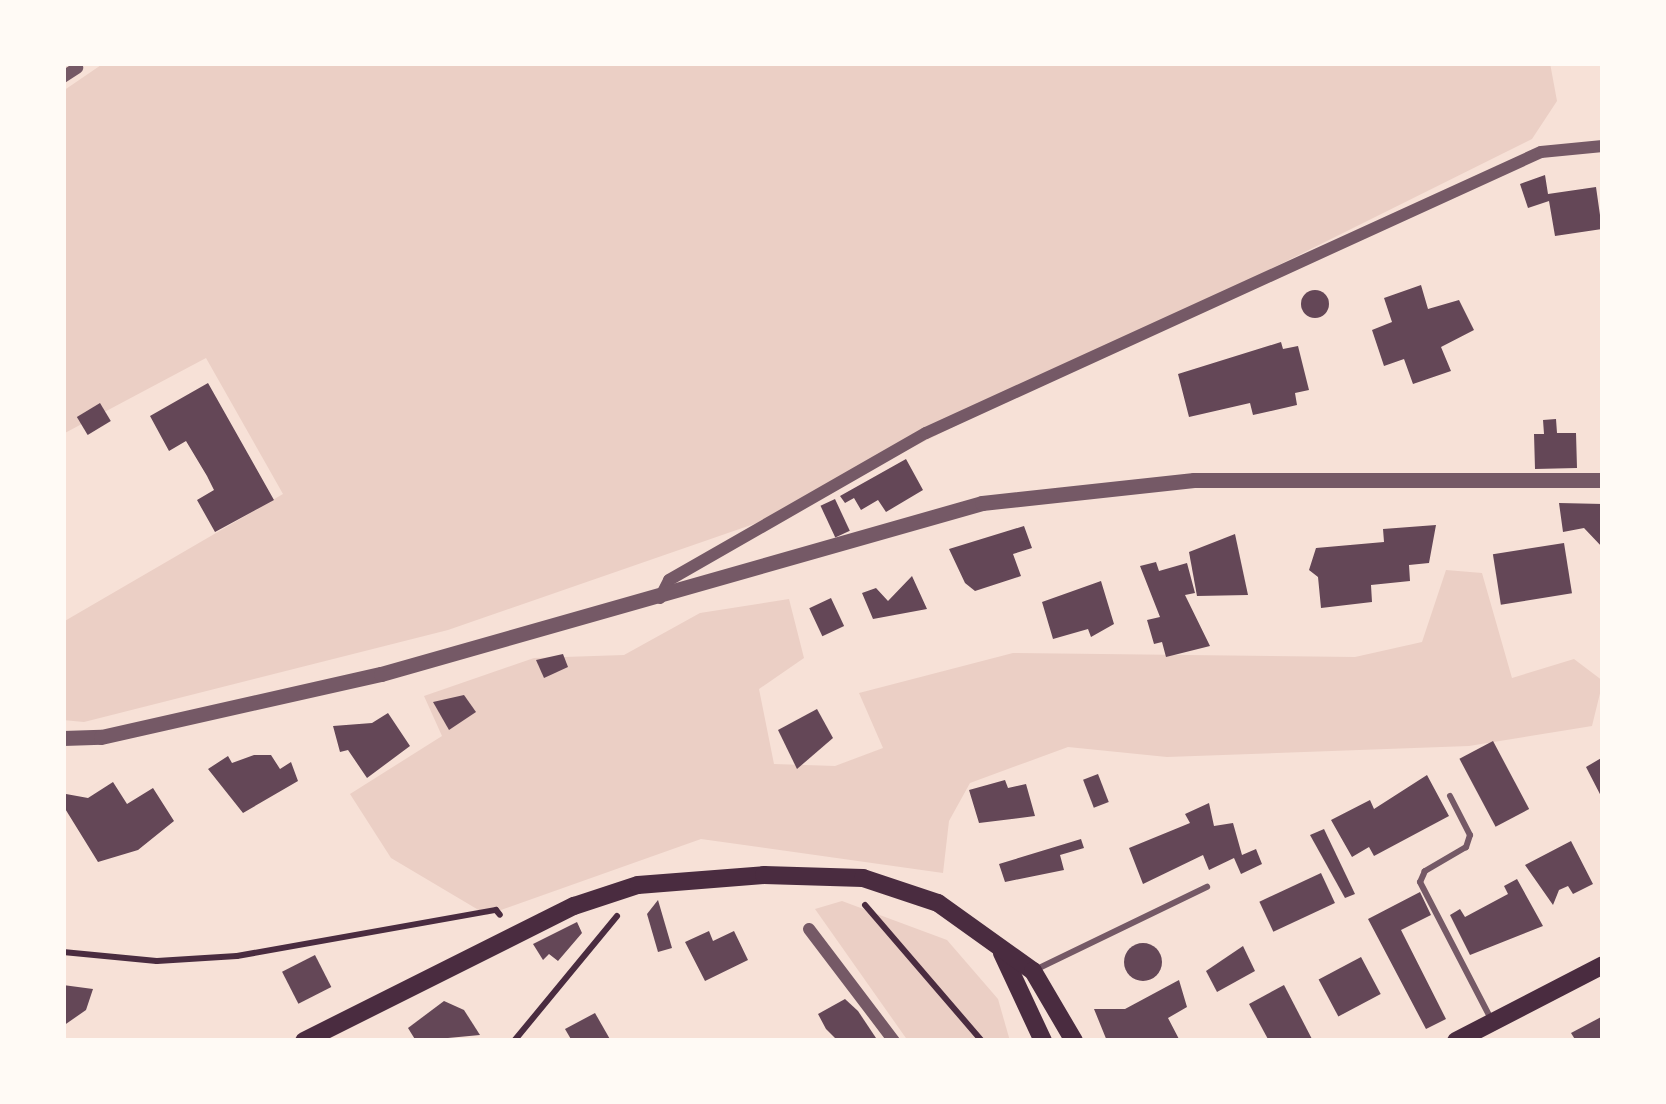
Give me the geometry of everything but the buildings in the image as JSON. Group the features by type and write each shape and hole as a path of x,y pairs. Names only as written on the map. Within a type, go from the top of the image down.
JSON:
{"main road":[{"path":"304,1041 525,926 638,885 863,878 938,903 1033,971 1074,1041"},
{"path":"997,944 1043,1041"},
{"path":"1456,1041 1603,965"}],"street":[{"path":"63,76 77,68"},
{"path":"660,598 669,580 926,434 1541,152 1603,146"},
{"path":"63,738 101,737 381,674 982,503 1194,480 1603,480"},
{"path":"809,929 893,1041"}],"lane":[{"path":"1450,796 1470,835 1420,882 1492,1022"},
{"path":"1033,971 1207,886"}],"path":[{"path":"514,1041 627,904"},
{"path":"865,905 982,1041"},
{"path":"63,952 158,961 237,956 496,910 508,918"}],"shaded area":[{"path":"104,63 1550,63 1557,101 1532,139 768,519 448,630 84,722 63,720 63,622 283,494 206,358 63,434 63,91"},
{"path":"1446,570 1482,573 1512,678 1574,659 1603,681 1592,726 1469,746 1167,757 1068,747 970,783 949,821 943,873 701,839 487,915 391,858 350,794 442,736 424,696 534,658 624,655 700,613 789,599 804,658 759,689 774,764 835,766 883,748 859,693 1013,653 1355,657 1422,642"},
{"path":"842,901 947,940 998,999 1010,1041 908,1041 815,909"}]}
